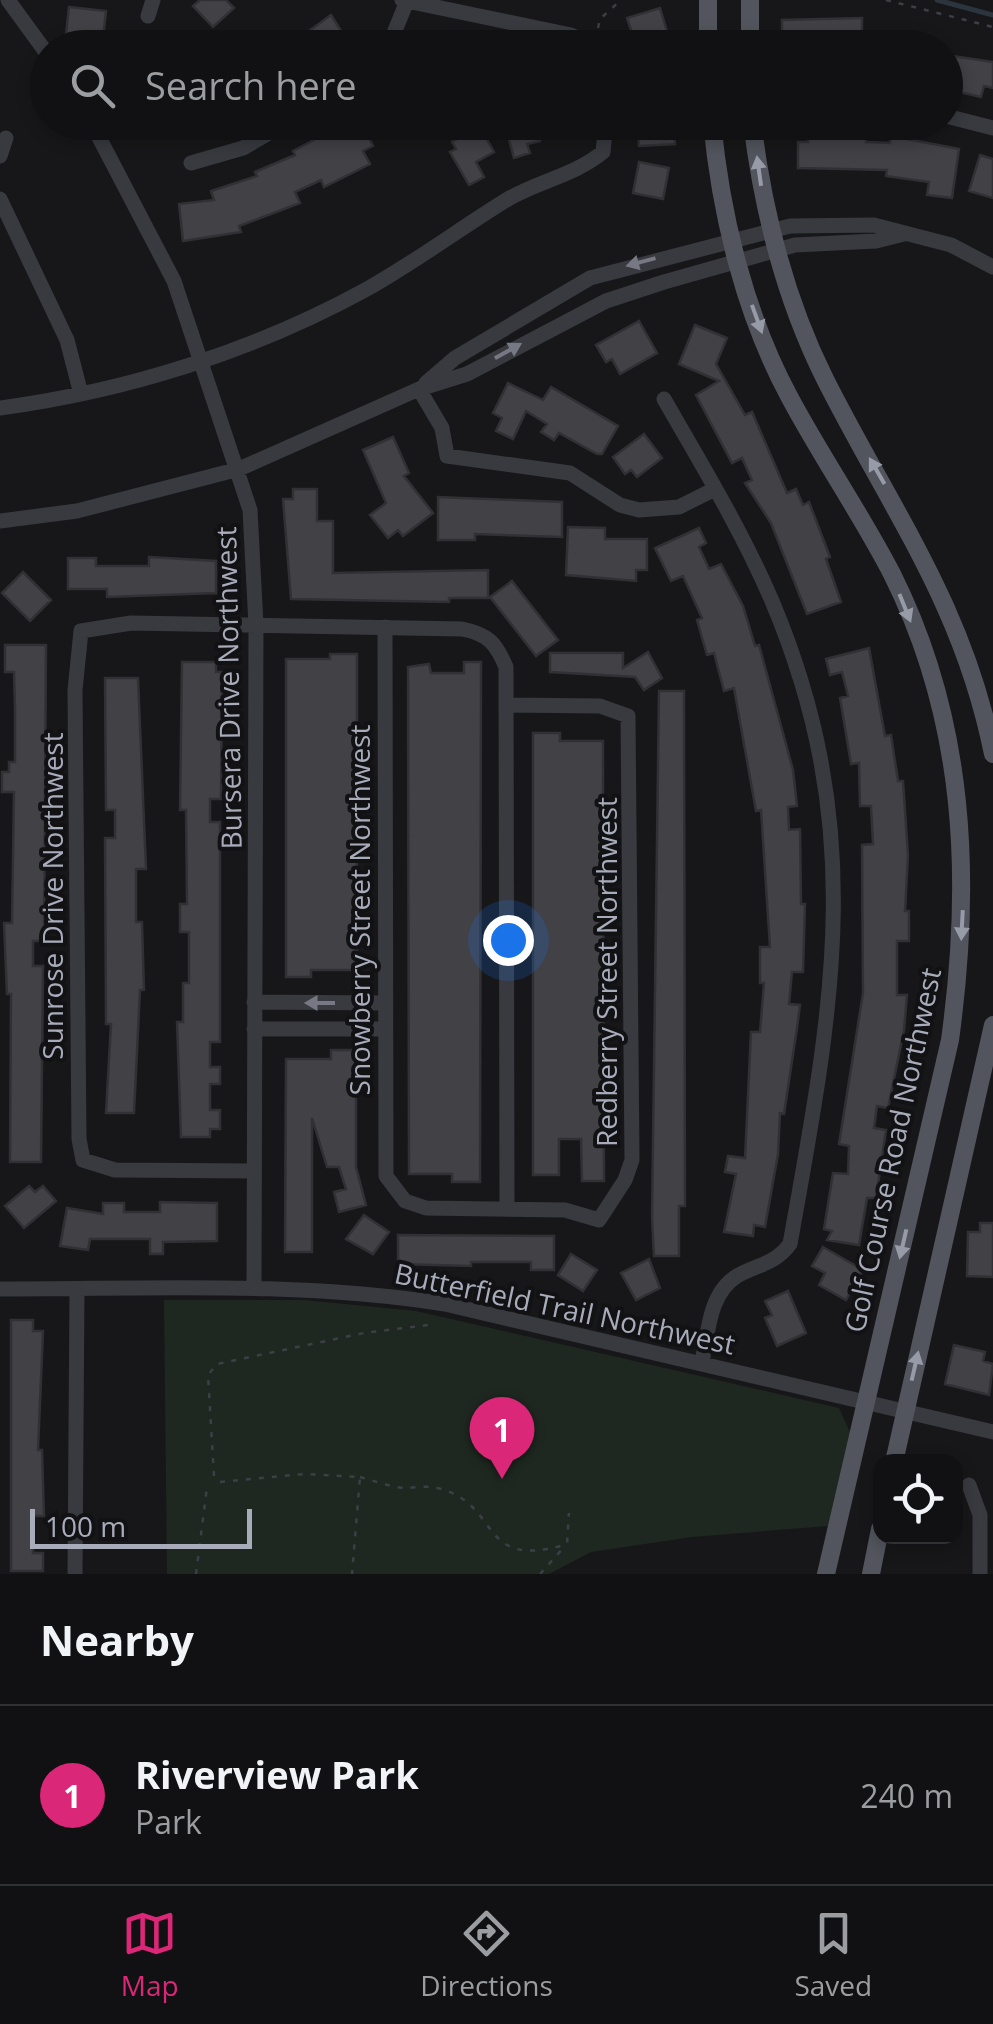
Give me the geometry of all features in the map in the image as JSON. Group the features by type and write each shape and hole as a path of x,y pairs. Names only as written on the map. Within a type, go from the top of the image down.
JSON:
{"main road":[{"path":"708,0 708,30"},
{"path":"750,0 750,30"},
{"name":"Golf Course Road Northwest","path":"715,140 732,240 788,394 892,576 943,719 956,790 964,879 961,958 950,1040 826,1574"},
{"path":"755,140 770,231 824,377 913,533 961,637 993,754"},
{"path":"896,1454 993,1025"},
{"path":"871,1574 877,1544"}],"street":[{"path":"8,0 30,30"},
{"path":"394,30 404,1 530,30"},
{"path":"963,120 993,128"},
{"path":"0,156 6,138"},
{"name":"Bursera Drive Northwest","path":"100,140 174,280 239,469 256,550 254,1286"},
{"path":"191,163 257,140"},
{"path":"0,408 81,394 203,361 265,338 368,288 519,193 586,166 603,152 604,140"},
{"path":"0,198 68,340 81,394"},
{"path":"419,389 455,358 590,278 770,231 852,222 951,245 993,267"},
{"path":"0,521 128,500 239,469 419,389 466,374 606,301 776,250 810,243 876,241 904,234"},
{"path":"419,389 442,428 448,456 570,473 620,505 639,510 679,506 715,489"},
{"path":"664,399 771,599 809,707 832,826 836,910 823,1057 790,1244 779,1259 740,1275 724,1287 714,1306 702,1362"},
{"name":"Sunrose Drive Northwest","path":"252,1171 116,1170 82,1160 75,690 80,631 132,623 256,625"},
{"path":"256,625 484,633 498,647 506,667 507,705 507,1208"},
{"name":"Snowberry Street Northwest","path":"385,627 383,1157 394,1190 405,1201 426,1208 507,1208"},
{"name":"Redberry Street Northwest","path":"507,705 600,706 628,716 632,1160 625,1180 600,1220 565,1210 507,1208"},
{"path":"254,1002 385,1003"},
{"path":"254,1029 385,1029"},
{"name":"Butterfield Trail Northwest","path":"0,1289 254,1286 361,1291 445,1304 993,1432"},
{"path":"75,1574 77,1289"},
{"path":"969,1485 980,1514 980,1574"}],"path":[{"path":"600,30 600,19 621,0"},
{"path":"886,0 993,27"},
{"path":"214,1476 208,1375 217,1364 364,1333 428,1325"},
{"path":"220,1482 304,1474 360,1476 394,1487 437,1488 464,1502 504,1545 521,1552 567,1544"},
{"path":"352,1574 360,1476"},
{"path":"196,1574 207,1487"},
{"path":"540,1574 556,1561 567,1544 569,1513"}],"shaded area":[{"path":"164,1300 304,1300 416,1311 839,1408 850,1432 828,1526 692,1537 591,1552 549,1574 167,1574"}],"building":[{"path":"200,0 226,0 234,8 213,27 193,6"},
{"path":"69,7 106,11 104,30 67,30"},
{"path":"660,8 667,30 631,30 627,18"},
{"path":"331,15 341,30 310,30"},
{"path":"862,18 862,30 782,30 782,20"},
{"path":"963,58 993,62 993,88 984,86 981,97 963,93"},
{"path":"314,140 370,140 373,146 363,151 370,164 324,187 321,180 295,192 300,203 239,226 241,232 183,241 179,204 214,200 211,191 257,176 255,172 295,155 293,151"},
{"path":"487,140 494,152 476,162 484,177 469,185 450,152 456,149 452,142"},
{"path":"509,140 540,140 527,144 530,153 514,158"},
{"path":"639,140 675,140 675,144 639,146"},
{"path":"912,140 959,149 952,198 927,195 929,182 886,176 887,170 798,168 798,142"},
{"path":"980,155 993,159 993,198 969,191"},
{"path":"639,162 669,168 663,199 633,193"},
{"path":"639,321 657,353 620,374 612,359 606,362 596,345"},
{"path":"695,325 727,338 716,364 745,415 752,412 787,493 796,489 803,505 809,502 830,557 826,559 841,602 807,614 771,523 745,483 752,480 742,458 732,463 696,395 719,381 679,364"},
{"path":"508,383 543,400 551,387 618,426 602,454 597,454 559,433 554,440 541,432 547,424 526,411 513,439 496,431 502,418 493,413"},
{"path":"644,434 662,458 637,477 631,470 625,474 613,457"},
{"path":"393,437 409,473 404,476 433,513 403,536 398,530 388,538 370,515 386,503 363,450"},
{"path":"293,489 317,489 317,521 333,521 333,573 488,570 488,598 449,598 449,602 291,599 283,499 293,499"},
{"path":"438,497 562,502 562,537 475,534 475,540 438,540"},
{"path":"568,527 605,528 605,539 647,539 647,570 636,570 636,581 566,575"},
{"path":"699,528 706,543 699,547 709,569 721,564 743,606 755,646 759,645 793,770 797,806 788,807 789,830 800,829 801,904 805,904 803,972 792,972 789,1004 800,1005 765,1227 754,1225 753,1236 724,1232 736,1174 725,1172 728,1156 745,1158 751,1032 760,1032 764,983 760,983 760,947 770,947 761,810 756,811 734,688 724,691 714,653 707,655 697,620 702,618 683,576 671,581 655,548"},
{"path":"149,557 216,561 216,593 107,597 107,589 68,589 68,558 96,558 96,566 149,566"},
{"path":"23,572 51,600 30,621 2,593"},
{"path":"512,581 558,640 536,656 490,597"},
{"path":"5,645 46,645 44,941 33,941 33,966 43,966 41,1162 10,1162 11,994 7,994 4,923 12,923 14,792 2,792 2,772 9,772 9,762 15,762 15,710 14,672 5,672"},
{"path":"869,648 885,736 891,735 898,781 903,781 909,941 897,941 897,995 907,995 904,1030 888,1108 877,1106 874,1128 886,1130 876,1198 867,1198 859,1245 827,1240 832,1231 824,1229 833,1173 848,1174 849,1146 839,1144 863,993 862,845 873,844 871,806 860,806 859,763 851,764 840,698 848,696 842,672 830,675 826,659"},
{"path":"648,652 662,678 644,690 635,677 550,672 550,653 623,653 623,668"},
{"path":"330,654 357,654 357,970 311,970 311,977 286,977 286,659 330,659"},
{"path":"182,662 216,662 216,672 222,672 221,799 210,799 210,822 220,822 220,1042 210,1042 210,1067 220,1067 220,1084 210,1084 210,1110 220,1110 220,1129 210,1129 210,1137 181,1137 177,1022 183,1022 183,983 189,983 189,932 180,932 180,904 187,904 186,810 180,810"},
{"path":"464,662 481,662 480,1182 452,1182 452,1174 409,1174 408,667 429,664 431,673 464,673"},
{"path":"105,678 138,678 146,869 136,869 136,922 142,922 144,990 140,990 134,1113 106,1113 111,1024 106,1024 105,838 115,838 115,810 106,810"},
{"path":"659,691 684,691 685,1206 679,1206 679,1256 654,1256 652,1218"},
{"path":"533,733 560,733 560,741 603,741 604,1181 582,1181 581,1139 559,1139 559,1175 533,1175"},
{"path":"331,1050 356,1050 356,1167 366,1205 339,1212 334,1192 346,1189 339,1167 327,1167 312,1118 312,1252 285,1252 286,1059 331,1059"},
{"path":"29,1186 35,1192 43,1186 56,1201 24,1228 5,1206"},
{"path":"160,1202 217,1203 217,1241 163,1242 163,1254 150,1254 150,1239 90,1239 88,1250 60,1246 67,1208 103,1214 103,1203 124,1203 124,1212 160,1212"},
{"path":"364,1215 389,1232 373,1254 346,1239"},
{"path":"980,1223 993,1223 993,1277 967,1276 968,1232 980,1232"},
{"path":"398,1235 554,1236 554,1270 531,1270 531,1262 471,1262 471,1266 398,1264"},
{"path":"823,1247 863,1270 846,1300 819,1285 825,1273 812,1266"},
{"path":"571,1254 597,1270 583,1291 558,1275"},
{"path":"649,1259 660,1288 636,1300 621,1273"},
{"path":"788,1291 806,1333 777,1346 765,1318 772,1315 765,1301"},
{"path":"11,1320 33,1320 33,1331 43,1331 38,1450 42,1450 44,1516 33,1516 33,1553 43,1553 43,1571 11,1571"},
{"path":"954,1345 985,1352 983,1361 993,1364 989,1395 945,1384"}],"waterway":[{"path":"937,0 993,15"}],"place":[{"name":"Riverview Park","path":"502,1479"}]}
